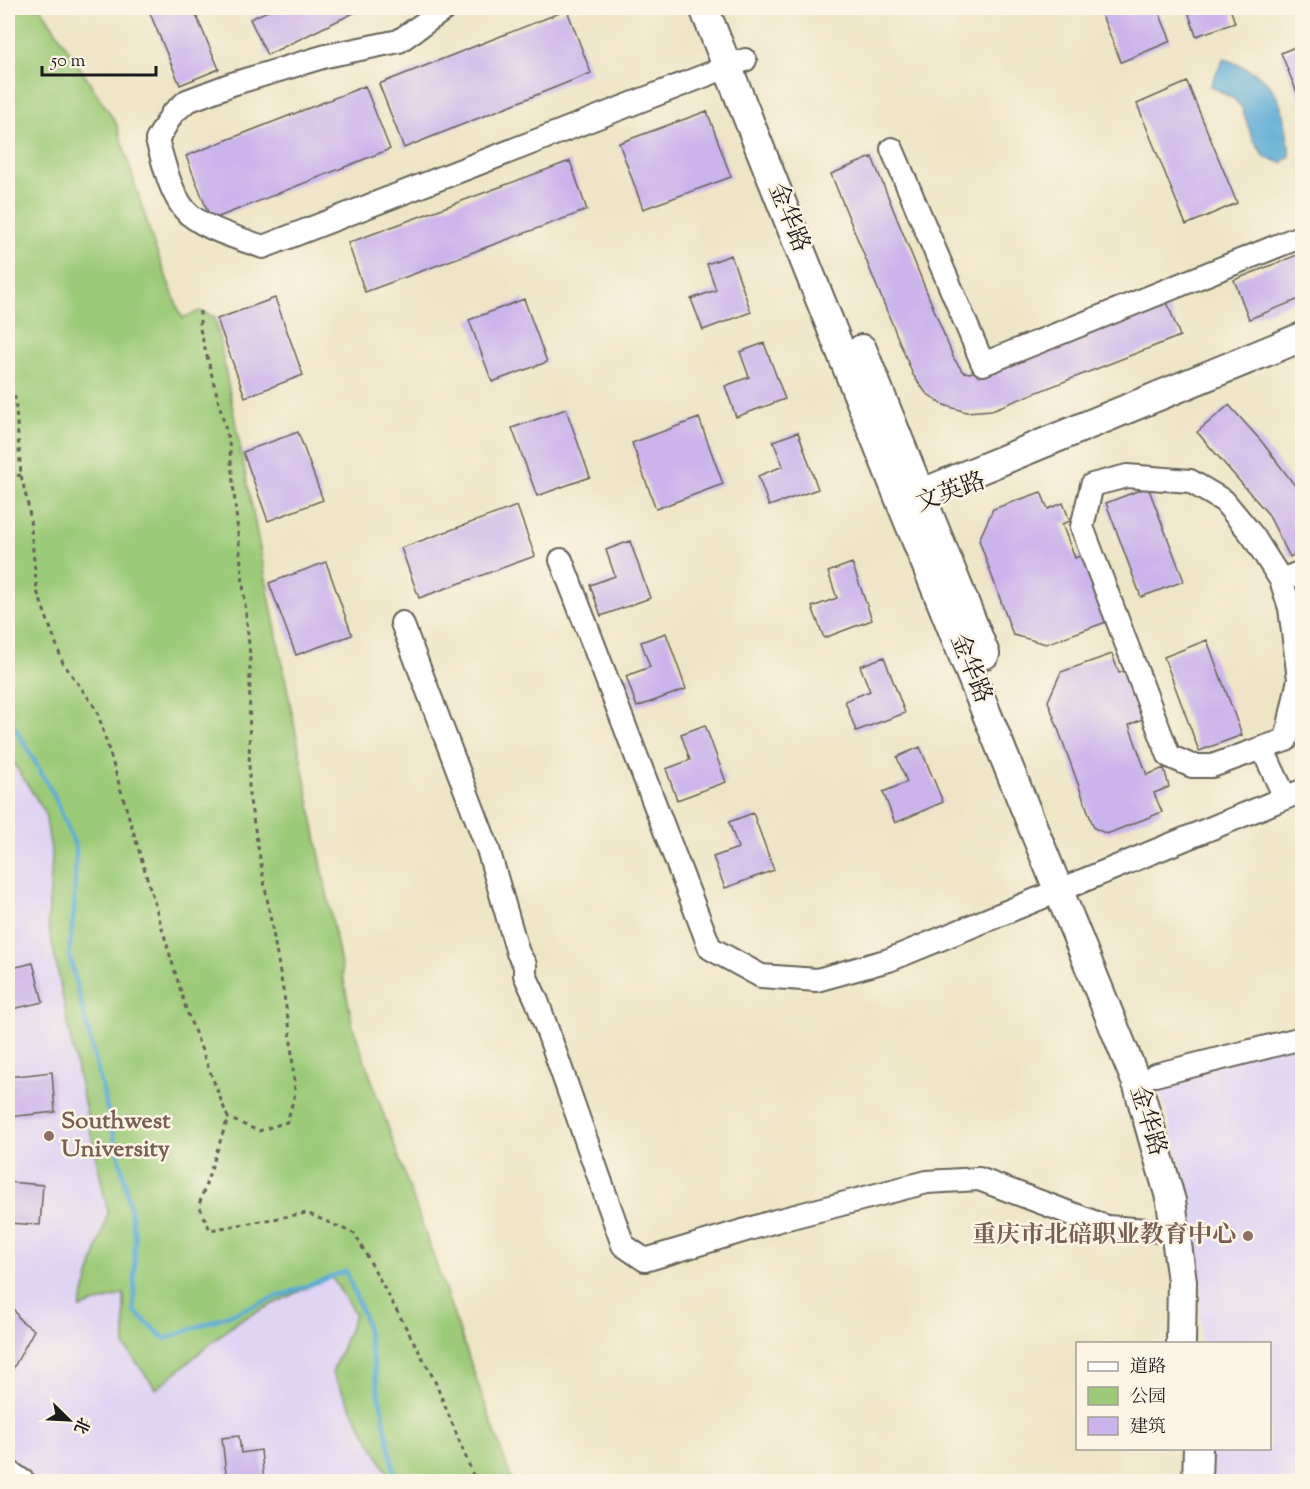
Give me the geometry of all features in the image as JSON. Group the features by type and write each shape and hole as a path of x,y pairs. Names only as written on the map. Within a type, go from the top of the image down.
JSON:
{"main road":[{"name":"金华路","path":"705,8 737,64 916,503 1068,886 1138,1086 1170,1201 1182,1281 1181,1342"},
{"name":"金华路","path":"725,8 737,64"},
{"name":"文英路","path":"916,503 1302,337"},
{"name":"文英路","path":"916,503 1302,354"},
{"name":"金华路","path":"1068,886 1155,1075 1188,1189 1201,1283 1200,1342"},
{"path":"1179,1450 1179,1482"},
{"path":"1197,1482 1198,1450"}],"street":[{"path":"446,8 399,41 326,56 232,84 187,101 172,114 157,140 171,186 185,210 213,229 263,246 737,64"},
{"path":"892,149 983,364 1302,236"},
{"path":"1127,476 1190,481 1224,501 1253,536 1281,580 1290,608 1299,680 1286,740 1262,748 1212,766 1192,766 1169,756 1082,527 1092,485 1127,476"},
{"path":"561,560 710,948 761,976 816,980 889,960 1294,794 1262,748"},
{"path":"1281,580 1302,572"},
{"path":"402,623 488,849 518,953 525,965 525,975 541,1012 623,1245 645,1260 776,1221 927,1182 979,1179 1107,1227 1175,1232"},
{"path":"1155,1075 1302,1038"},
{"path":"8,1472 24,1482"}],"path":[{"path":"200,311 200,329 229,442 250,655 249,795 290,1030 295,1094 287,1122 259,1131 228,1118"},
{"path":"8,389 15,397 21,475 29,509 37,591 63,663 97,710 187,1012 228,1118 199,1205 210,1230 307,1213 355,1234 434,1380 476,1482"},
{"path":"8,477 21,475"}],"shaded area":[{"name":"Southwest University","path":"8,758 45,812 52,857 48,922 108,1212 80,1308 124,1294 125,1347 157,1388 238,1321 331,1276 355,1314 332,1373 387,1473 386,1481 8,1481"},
{"name":"重庆市北碚职业教育中心","path":"1302,1039 1302,1481 1197,1481 1198,1450 1271,1450 1271,1342 1200,1342 1201,1283 1188,1189 1156,1078"}],"green space":[{"path":"8,8 41,8 116,123 154,245 182,318 200,311 215,317 353,1027 512,1481 386,1481 387,1472 332,1373 355,1314 331,1276 238,1321 156,1389 125,1347 124,1294 80,1308 108,1212 48,922 52,857 45,812 11,759 8,758"}],"water":[{"path":"1224,58 1258,75 1275,94 1283,114 1290,156 1282,163 1265,157 1253,140 1242,108 1234,99 1210,86"}],"building":[{"path":"157,8 193,8 219,69 180,85 149,11"},
{"path":"274,8 364,8 267,55 250,19"},
{"path":"1099,8 1157,8 1171,41 1121,62"},
{"path":"1187,8 1230,8 1235,23 1196,36"},
{"path":"567,10 591,73 404,148 379,84"},
{"path":"1302,44 1302,105 1281,53"},
{"path":"1187,82 1237,203 1186,225 1137,104"},
{"path":"365,86 390,149 211,220 186,156"},
{"path":"707,111 731,177 643,209 619,143"},
{"path":"872,157 954,359 963,372 970,373 1165,297 1180,336 992,410 966,412 944,405 926,393 913,375 831,174"},
{"path":"570,161 587,210 365,292 348,243"},
{"path":"1302,253 1302,298 1249,319 1234,280"},
{"path":"731,255 751,312 703,330 691,299 716,290 707,264"},
{"path":"275,298 303,375 245,397 217,319"},
{"path":"524,299 547,362 492,382 469,320"},
{"path":"764,343 785,399 736,417 725,386 749,377 740,352"},
{"path":"1229,405 1262,442 1302,495 1302,550 1290,557 1268,514 1197,432"},
{"path":"566,409 590,477 537,496 512,428"},
{"path":"699,418 723,484 656,509 632,443"},
{"path":"298,432 323,500 268,521 243,452"},
{"path":"798,432 818,489 769,506 758,476 783,466 773,441"},
{"path":"1148,487 1184,581 1141,597 1106,503"},
{"path":"1041,492 1048,509 1063,503 1070,521 1062,524 1075,558 1083,555 1109,621 1046,644 1013,635 979,540 993,509"},
{"path":"517,506 535,556 419,598 401,548"},
{"path":"630,541 650,598 601,616 590,585 615,576 606,550"},
{"path":"326,562 352,635 296,655 269,583"},
{"path":"852,563 872,620 824,638 812,607 837,598 828,572"},
{"path":"666,633 686,689 637,707 626,676 650,667 641,642"},
{"path":"1207,640 1242,735 1199,751 1164,657"},
{"path":"1112,654 1119,673 1128,670 1145,718 1129,725 1147,775 1164,768 1169,787 1154,793 1162,812 1107,834 1094,828 1048,701 1061,672"},
{"path":"884,657 905,713 856,731 845,701 870,691 860,666"},
{"path":"705,725 726,782 677,800 666,769 690,760 681,734"},
{"path":"920,747 943,802 895,823 883,792 907,782 897,757"},
{"path":"753,813 774,870 725,888 713,857 738,848 729,822"},
{"path":"33,963 43,1002 8,1010 8,969"},
{"path":"52,1072 55,1112 8,1117 8,1077"},
{"path":"8,1182 43,1185 40,1225 8,1223"},
{"path":"8,1299 20,1320 34,1330 8,1378"},
{"path":"239,1436 241,1453 261,1450 264,1482 227,1482 222,1438"}],"waterway":[{"path":"8,715 54,795 76,848 74,911 69,954 125,1181 135,1236 134,1311 165,1339 346,1271 365,1320 396,1482"}],"place":[{"name":"Southwest University","path":"49,1136"},
{"name":"重庆市北碚职业教育中心","path":"1248,1236"}]}
